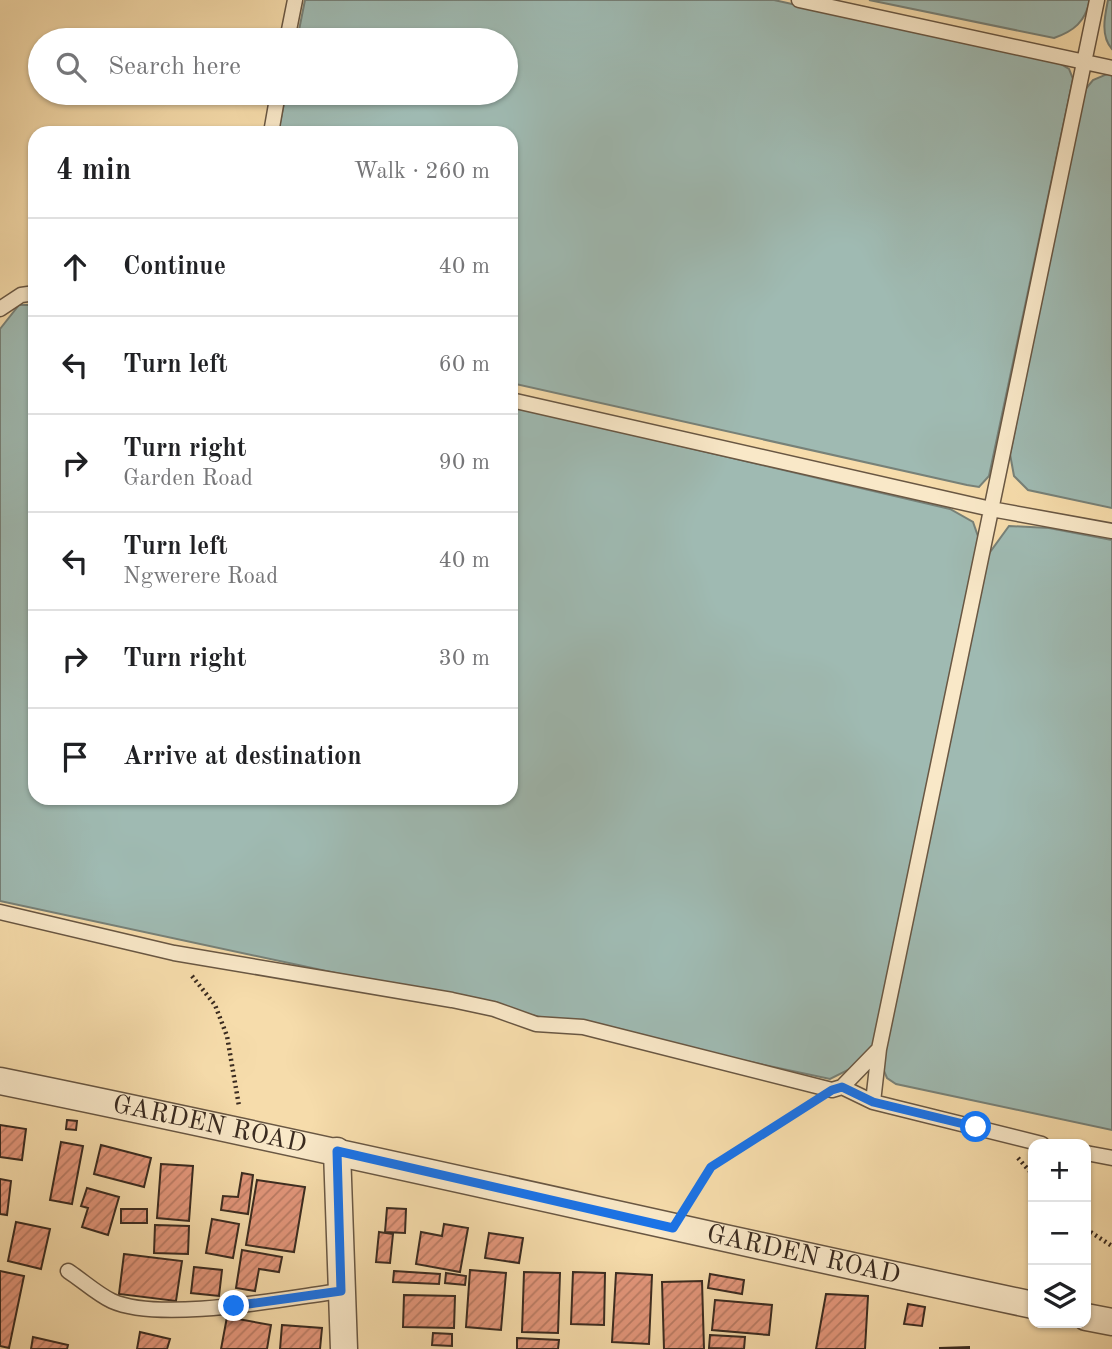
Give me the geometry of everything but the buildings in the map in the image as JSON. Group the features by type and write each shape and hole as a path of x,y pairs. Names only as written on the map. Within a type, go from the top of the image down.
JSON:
{"street":[{"name":"GARDEN ROAD","path":"0,1081 243,1130 673,1228 1028,1304"},
{"path":"337,1151 344,1349"},
{"path":"1091,1318 1112,1322"}],"lane":[{"path":"289,28 295,0"},
{"path":"799,0 1112,68"},
{"path":"873,1102 879,1049 1097,0"},
{"path":"272,126 276,105"},
{"path":"0,309 21,295 28,294"},
{"path":"518,402 991,509 1112,531"},
{"path":"0,912 174,953 453,1000 494,1009 536,1024 583,1027 837,1089 873,1102 1028,1141"},
{"path":"837,1089 879,1049"},
{"path":"1091,1154 1112,1158"},
{"path":"68,1271 112,1301 141,1308 234,1306 341,1291"}],"path":[{"path":"174,953 215,1005 227,1036 243,1130"},
{"path":"673,1228 711,1167 837,1089"},
{"path":"1091,1232 1112,1246"}],"water":[{"path":"305,0 774,0 1059,63 1069,69 1073,79 989,476 979,487 967,485 518,385 518,126 279,126 284,105 518,105 518,28 299,28"},
{"path":"869,0 1090,0 1078,25 1054,38"},
{"path":"1108,0 1112,0 1112,49 1105,32"},
{"path":"1112,72 1112,508 1028,490 1014,476 1010,454 1084,91 1093,80"},
{"path":"19,305 28,305 28,805 518,805 518,408 950,509 973,522 980,542 872,1050 854,1067 830,1079 0,901 0,329"},
{"path":"1009,526 1049,528 1112,540 1112,1130 896,1084 887,1078 881,1064 988,555"}],"route":[{"path":"234,1306 341,1291 337,1151 673,1228 711,1167 832,1090 842,1087 873,1102 976,1127"}]}
